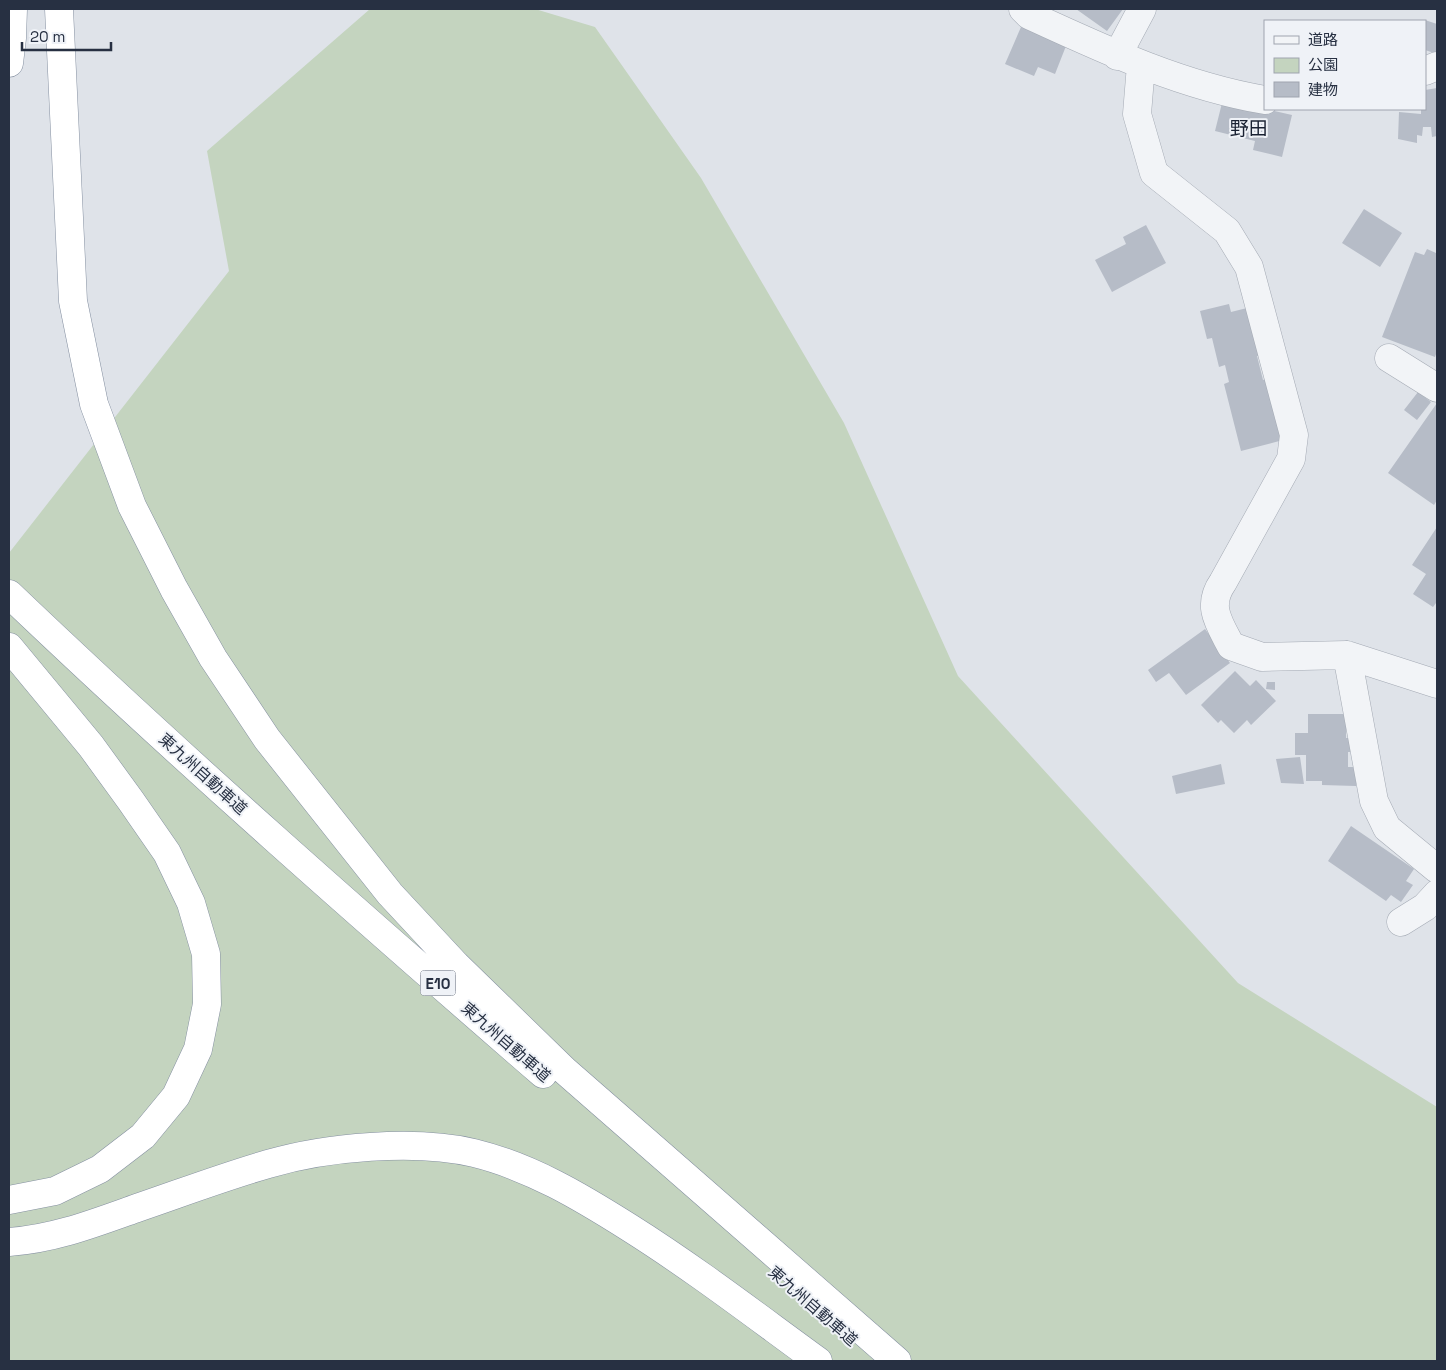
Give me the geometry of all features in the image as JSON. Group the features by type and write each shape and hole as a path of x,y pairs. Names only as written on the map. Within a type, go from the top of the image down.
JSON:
{"highway":[{"path":"9,63 13,9"},
{"path":"59,9 73,301 94,404 132,506 174,589 214,658 272,746 390,894 456,965 564,1070 897,1361"},
{"name":"東九州自動車道","path":"9,594 78,660 355,911 877,1361"},
{"path":"9,647 91,746 131,800 166,853 191,903 206,954 207,1004 198,1049 176,1096 143,1136 91,1174 55,1191 9,1200"},
{"path":"9,1242 76,1230 216,1179 286,1159 351,1149 412,1145 474,1153 535,1173 601,1209 665,1250 818,1361"}],"street":[{"path":"1022,9 1029,15 1129,60 1238,95 1264,100"},
{"path":"1142,9 1129,60 1137,114 1154,173 1227,231 1249,267 1294,435 1291,459 1223,582 1216,591 1214,602 1216,614 1231,646 1262,657 1347,655 1437,684"},
{"path":"1389,358 1437,388"},
{"path":"1347,655 1374,801 1387,828 1437,869"},
{"path":"1401,922 1425,907 1437,894"}],"green space":[{"path":"370,9 535,9 595,27 701,178 844,423 958,676 1238,983 1437,1107 1437,1361 9,1361 9,553 229,271 207,151"}],"building":[{"path":"1076,9 1123,9 1107,31"},
{"path":"1426,20 1437,24 1437,54 1426,50"},
{"path":"1021,27 1066,46 1055,74 1038,67 1034,76 1005,64"},
{"path":"1437,88 1437,136 1432,137 1431,127 1423,127 1422,136 1417,135 1417,143 1398,139 1399,112 1421,114 1421,110 1426,110 1426,90"},
{"path":"1222,103 1240,103 1292,115 1282,157 1253,150 1255,141 1215,131"},
{"path":"1364,209 1402,233 1380,267 1342,243"},
{"path":"1146,225 1166,263 1112,292 1095,260 1126,244 1123,237"},
{"path":"1427,249 1436,253 1437,249 1437,351 1435,357 1382,337 1415,252 1424,255"},
{"path":"1229,304 1231,312 1251,307 1263,355 1257,356 1263,380 1268,378 1283,440 1241,451 1224,384 1229,382 1225,365 1219,367 1212,338 1207,339 1200,311"},
{"path":"1418,392 1431,402 1417,420 1404,410"},
{"path":"1437,403 1437,500 1434,505 1388,473"},
{"path":"1437,527 1437,604 1433,607 1413,594 1426,574 1412,565"},
{"path":"1205,629 1230,663 1186,695 1169,673 1156,682 1148,670"},
{"path":"1235,671 1250,686 1256,680 1276,701 1251,725 1247,720 1234,733 1221,720 1218,723 1201,705"},
{"path":"1267,682 1275,682 1275,690 1266,689"},
{"path":"1308,714 1346,714 1346,738 1352,738 1353,752 1348,752 1348,767 1356,767 1356,786 1322,785 1322,781 1306,781 1306,755 1295,755 1295,733 1308,733"},
{"path":"1300,757 1304,784 1281,783 1276,759"},
{"path":"1221,764 1225,784 1176,794 1172,776"},
{"path":"1351,826 1414,869 1406,881 1413,885 1401,902 1391,895 1386,901 1328,861"}],"district":[{"name":"野田","path":"1249,128"}]}
